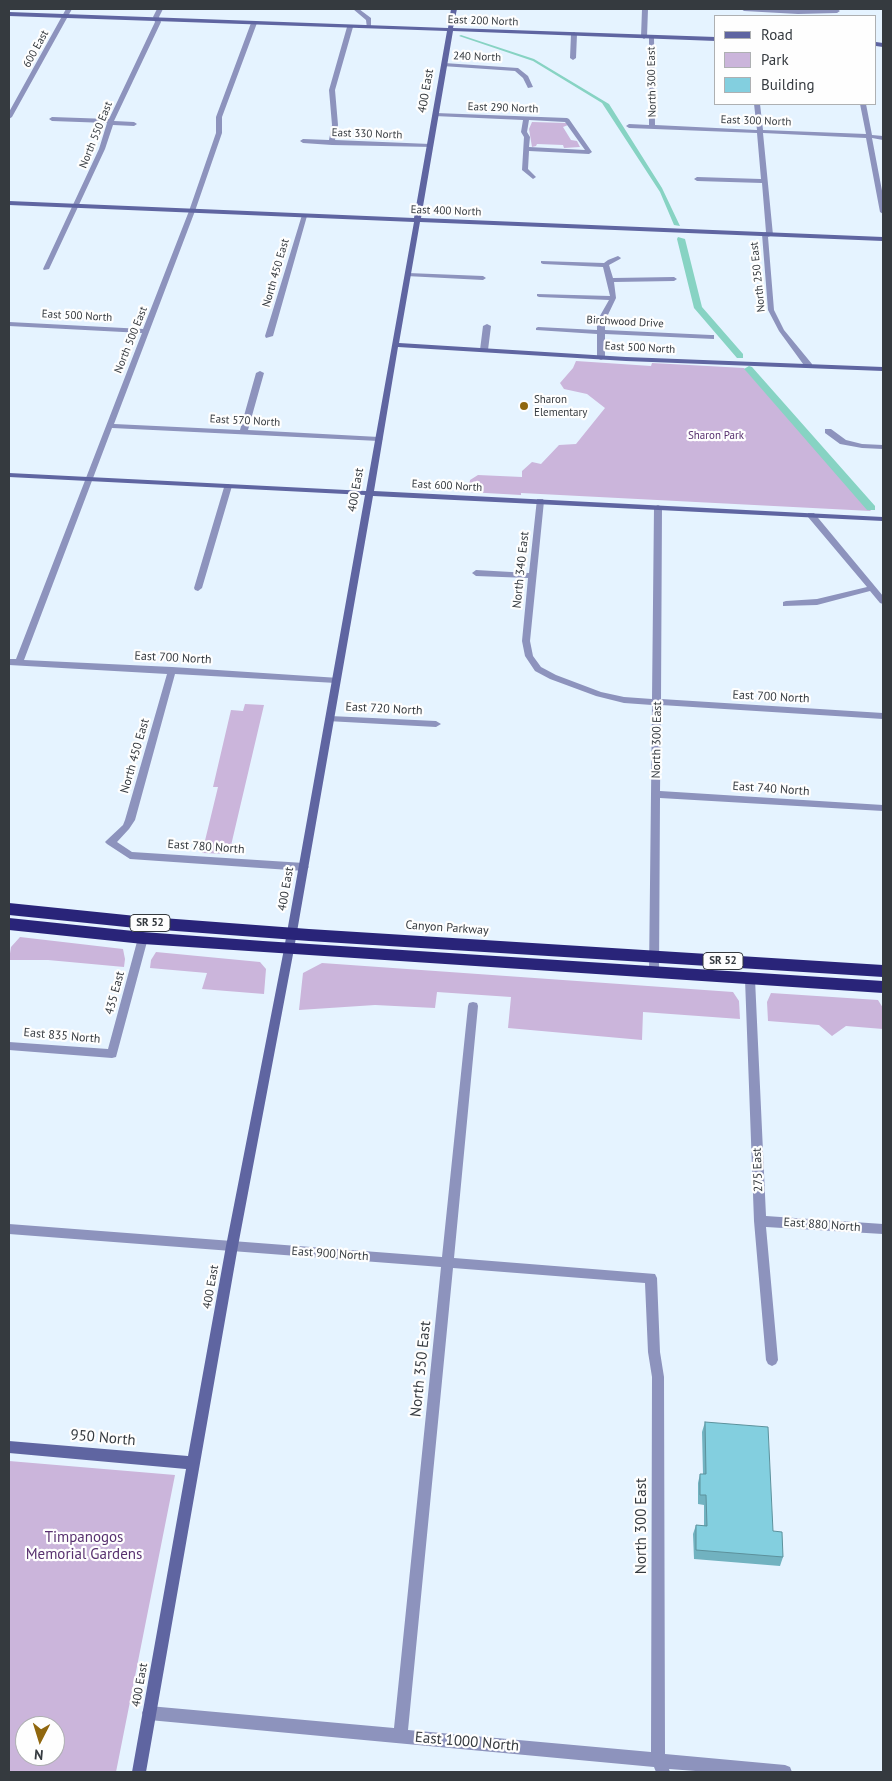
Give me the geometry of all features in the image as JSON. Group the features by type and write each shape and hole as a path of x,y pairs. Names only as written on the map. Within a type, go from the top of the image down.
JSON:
{"highway":[{"name":"Canyon Parkway","path":"9,909 290,941 654,973 883,987"},
{"name":"Canyon Parkway","path":"9,924 143,938 290,941 654,957 883,971"}],"street":[{"name":"600 East","path":"9,117 69,9"},
{"name":"North 550 East","path":"46,269 102,149 111,122 158,22 160,9"},
{"path":"356,9 369,19 369,27"},
{"name":"400 East","path":"139,1772 232,1246 304,867 454,9"},
{"name":"North 300 East","path":"644,36 645,9"},
{"path":"746,9 838,12"},
{"name":"East 200 North","path":"9,14 714,39"},
{"name":"North 500 East","path":"19,662 192,211 219,133 219,117 254,23"},
{"path":"332,143 335,124 332,90 350,27"},
{"path":"573,58 574,34"},
{"name":"North 300 East","path":"651,37 652,127"},
{"name":"240 North","path":"444,66 516,69 526,77 530,87"},
{"name":"North 250 East","path":"757,105 765,181 771,310 781,330 808,366"},
{"path":"863,105 881,187 883,212"},
{"name":"East 290 North","path":"436,115 569,121 589,152 526,149"},
{"path":"52,118 134,124"},
{"path":"526,118 524,132 527,137 525,170 533,177"},
{"name":"East 300 North","path":"629,126 883,138"},
{"name":"East 330 North","path":"303,141 430,146"},
{"path":"697,179 765,181"},
{"name":"East 400 North","path":"9,203 883,239"},
{"name":"North 450 East","path":"269,336 304,216"},
{"path":"543,262 606,265 618,258"},
{"path":"601,358 600,332 602,317 613,298 606,265"},
{"path":"408,276 483,278"},
{"path":"610,280 674,279"},
{"path":"539,295 613,298"},
{"name":"East 500 North","path":"9,324 145,331"},
{"path":"484,350 488,326"},
{"name":"Birchwood Drive","path":"538,329 711,337"},
{"name":"East 500 North","path":"395,345 601,358 883,369"},
{"path":"243,432 260,373"},
{"name":"East 570 North","path":"110,426 379,439"},
{"path":"828,431 843,442 862,446 883,447"},
{"name":"East 600 North","path":"9,476 883,519"},
{"path":"198,588 228,486"},
{"name":"North 340 East","path":"526,641 540,502"},
{"name":"North 300 East","path":"654,973 658,507"},
{"path":"811,515 883,601"},
{"path":"476,573 533,576"},
{"path":"786,604 817,602 872,588"},
{"name":"East 700 North","path":"526,641 529,656 538,669 553,677 599,694 624,700 883,716"},
{"name":"East 700 North","path":"9,662 336,680"},
{"name":"North 450 East","path":"110,842 126,827 130,820 172,670"},
{"name":"East 720 North","path":"330,719 436,724"},
{"name":"East 740 North","path":"656,794 883,808"},
{"name":"East 780 North","path":"110,842 124,853 130,855 304,867"},
{"name":"435 East","path":"112,1054 143,938"},
{"name":"275 East","path":"750,979 760,1221 772,1360"},
{"name":"North 350 East","path":"400,1736 473,1006"},
{"name":"East 835 North","path":"9,1046 112,1054"},
{"name":"East 880 North","path":"760,1221 883,1229"},
{"name":"East 900 North","path":"9,1229 651,1278"},
{"name":"North 300 East","path":"651,1278 654,1352 658,1376 660,1766"},
{"name":"950 North","path":"9,1447 194,1463"},
{"name":"East 1000 North","path":"149,1714 400,1736 660,1766 785,1772"}],"green space":[{"path":"532,122 566,123 568,125 563,127 571,140 577,141 580,147 564,148 563,145 537,144 532,147 529,129"},
{"name":"Sharon Park","path":"576,361 651,366 652,363 744,368 871,511 468,492 470,480 478,475 522,477 522,471 532,462 541,464 559,445 576,444 605,408 587,394 564,389 560,383 573,368"},
{"path":"245,704 264,705 229,854 202,853 218,787 213,787 231,710 243,711"},
{"path":"20,937 123,949 124,967 48,960 9,960 11,947"},
{"path":"156,952 260,962 266,969 264,994 202,989 207,973 150,968 151,960"},
{"path":"322,963 733,992 739,1001 740,1019 643,1012 642,1040 508,1028 511,997 437,992 435,1008 375,1005 299,1010 303,973"},
{"path":"771,993 878,1000 883,1008 883,1029 846,1026 832,1036 819,1025 768,1021 767,1002"},
{"name":"Timpanogos Memorial Gardens","path":"9,1461 175,1475 116,1772 9,1772"}],"shaded area":[{"path":"461,35 534,59 609,104 662,188 680,226 674,225 660,192 602,103 533,61 459,36"}],"building":[{"path":"705,1422 768,1427 773,1531 782,1532 783,1557 696,1550 696,1525 707,1526 706,1495 700,1495 700,1474 706,1474"}],"waterway":[{"path":"681,239 698,308 740,356"},
{"path":"749,369 871,508"}],"place":[{"name":"Sharon Elementary","path":"524,406"}]}
